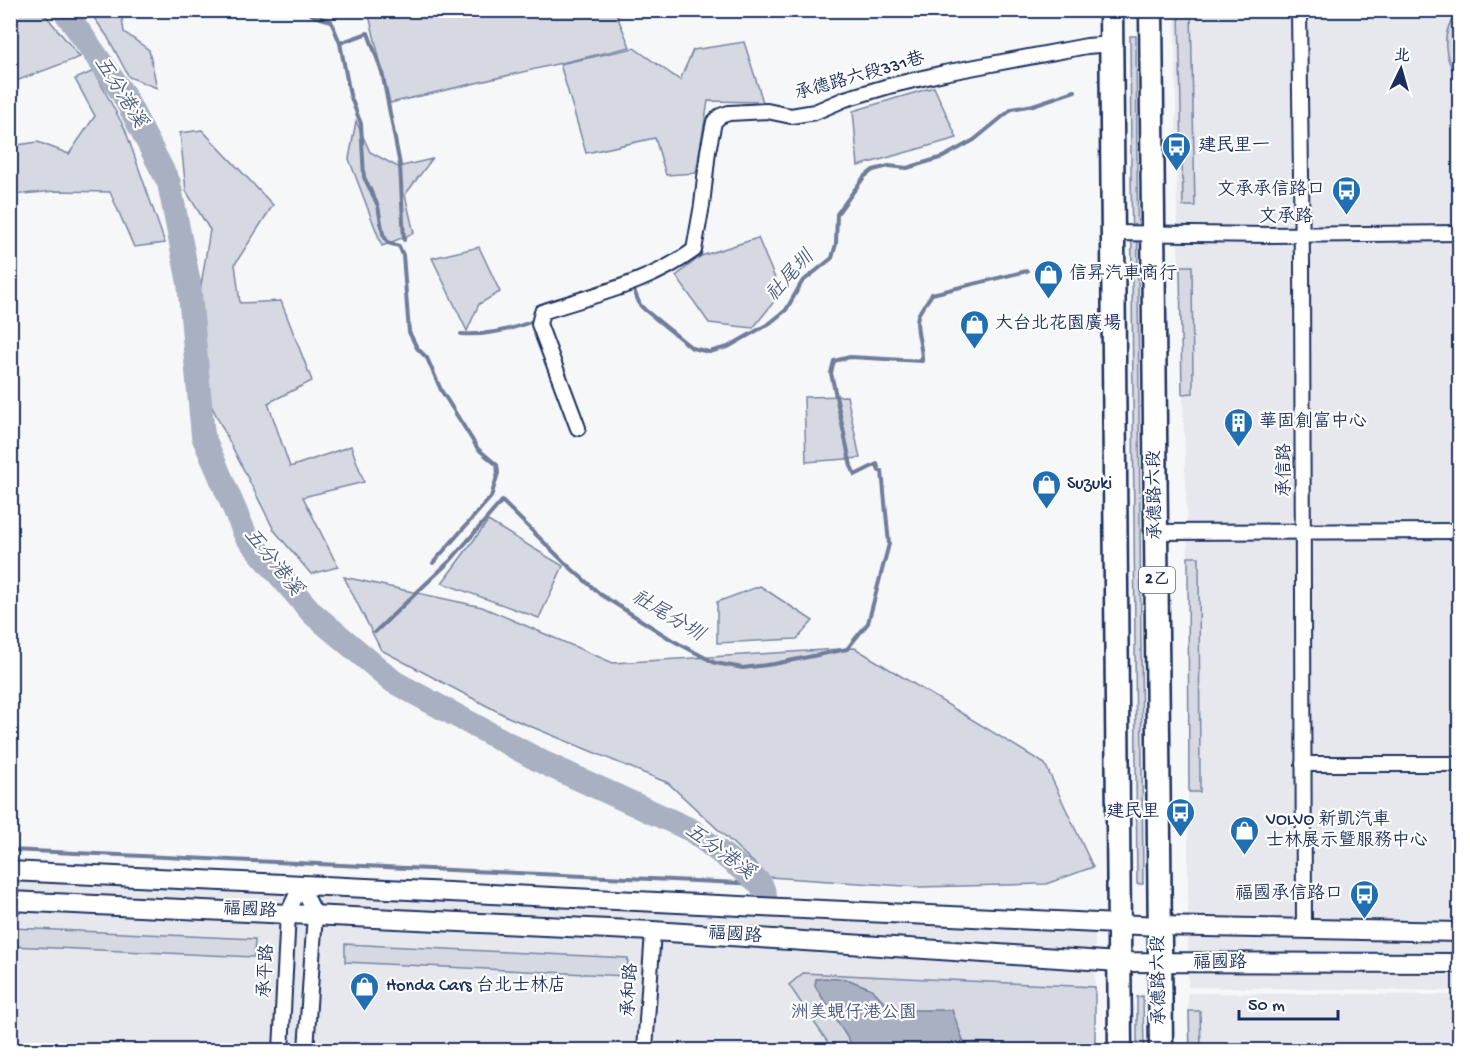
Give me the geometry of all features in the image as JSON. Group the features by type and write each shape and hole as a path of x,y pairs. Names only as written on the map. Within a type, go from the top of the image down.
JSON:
{"main road":[{"name":"2乙","path":"1111,10 1120,1050"},
{"name":"承德路六段","path":"1151,10 1161,1050"}],"street":[{"name":"承信路","path":"1299,10 1304,930"},
{"name":"承德路六段331巷","path":"578,428 539,324 542,312 625,285 673,266 694,250 708,151 714,122 720,116 729,113 767,111 791,116 815,112 856,96 944,73 1087,46 1111,44"},
{"name":"文承路","path":"1113,233 1460,233"},
{"path":"1156,532 1460,531"},
{"path":"1303,764 1460,764"},
{"name":"福國路","path":"10,871 1160,926 1460,932"},
{"path":"302,885 315,914 306,1050"},
{"name":"承平路","path":"281,1050 288,913 302,885"},
{"name":"福國路","path":"10,901 652,931 1119,962 1460,963"},
{"name":"承和路","path":"645,1050 652,931"}],"shaded area":[{"path":"1175,11 1459,11 1459,991 1188,987 1188,557 1177,213"},
{"path":"10,869 1095,919 1095,1050 11,1050"},
{"path":"1188,993 1459,995 1459,1050 1188,1050"}],"green space":[{"path":"11,10 42,11 80,57 11,83"},
{"path":"89,11 121,11 124,32 149,50 157,88 129,77 107,36"},
{"path":"368,11 615,11 630,47 390,103"},
{"path":"1179,11 1191,11 1195,206 1183,206"},
{"path":"1460,11 1459,80 1450,63 1446,45 1448,28"},
{"path":"1130,36 1136,36 1143,884 1137,884"},
{"path":"744,42 763,102 708,101 696,173 666,175 655,138 586,153 560,64 634,48 680,80 693,50"},
{"path":"94,71 125,129 165,243 134,247 110,192 56,191 11,195 11,146 38,142 69,154 95,116 75,79"},
{"path":"934,87 957,138 858,166 853,111"},
{"path":"356,121 370,152 398,167 432,159 405,195 414,233 382,246 349,159"},
{"path":"202,130 273,205 235,264 240,303 281,301 312,381 268,403 290,467 351,446 364,482 303,497 338,567 311,574 274,530 211,405 197,310 210,230 186,191 180,133"},
{"path":"758,238 781,293 753,328 709,323 676,276 701,256"},
{"path":"479,247 500,292 479,304 467,331 432,258"},
{"path":"1180,266 1192,266 1193,393 1182,394"},
{"path":"847,396 860,458 806,462 804,397"},
{"path":"488,521 563,566 539,618 442,583"},
{"path":"1188,557 1199,557 1200,792 1189,792"},
{"path":"344,577 482,607 613,663 855,648 1045,764 1093,867 1046,884 919,887 769,877 668,783 508,717 381,650"},
{"path":"760,586 813,621 797,639 717,643 717,602"},
{"path":"13,928 255,939 254,957 12,946"},
{"path":"345,944 628,958 627,976 345,962"},
{"name":"洲美蜆仔港公園","path":"803,973 1095,987 1095,1050 833,1050 789,985"},
{"path":"1143,996 1144,1050 1137,1050 1137,997"},
{"path":"1189,1011 1200,1011 1201,1050 1190,1050"}],"water":[{"path":"816,979 849,980 872,989 887,1005 913,1010 952,1010 964,1043 990,1043 1015,1050 855,1050 815,986"}],"waterway":[{"name":"五分港溪","path":"64,10 123,94 169,183 189,283 203,436 246,536 312,613 394,682 544,763 691,830 761,884 765,895"},
{"path":"305,10 314,16 331,21 340,43 350,95 361,124 364,177 378,206 383,234 388,243 399,246 403,255 409,332 417,348 427,358 441,390 478,449 497,465 498,473 491,497 433,563"},
{"path":"340,43 368,33 382,72 400,165 404,240"},
{"name":"社尾圳","path":"630,288 633,288 640,305 645,310 692,348 709,352 728,347 770,323 786,310 802,282 832,258 836,244 837,214 864,177 873,170 889,166 907,168 943,157 974,140 1012,109 1033,105 1075,91"},
{"name":"社尾分圳","path":"375,632 450,561 502,501 600,594 672,640 715,663 743,668 847,649 868,623 889,544 882,471 879,471 877,464 855,475 851,466 831,373 834,361 850,357 922,361 917,321 920,311 932,294 1027,271"},
{"name":"社尾圳","path":"461,334 500,331 538,319"},
{"path":"10,850 761,884"}],"place":[{"name":"建民里一","path":"1177,172"},
{"name":"文承承信路口","path":"1346,216"},
{"name":"信昇汽車商行","path":"1048,300"},
{"name":"大台北花園廣場","path":"974,350"},
{"name":"華固創富中心","path":"1238,448"},
{"name":"Suzuki","path":"1046,510"},
{"name":"建民里","path":"1181,838"},
{"name":"VOLVO 新凱汽車 士林展示暨服務中心","path":"1245,856"},
{"name":"福國承信路口","path":"1364,920"},
{"name":"Honda Cars 台北士林店","path":"365,1012"}]}
